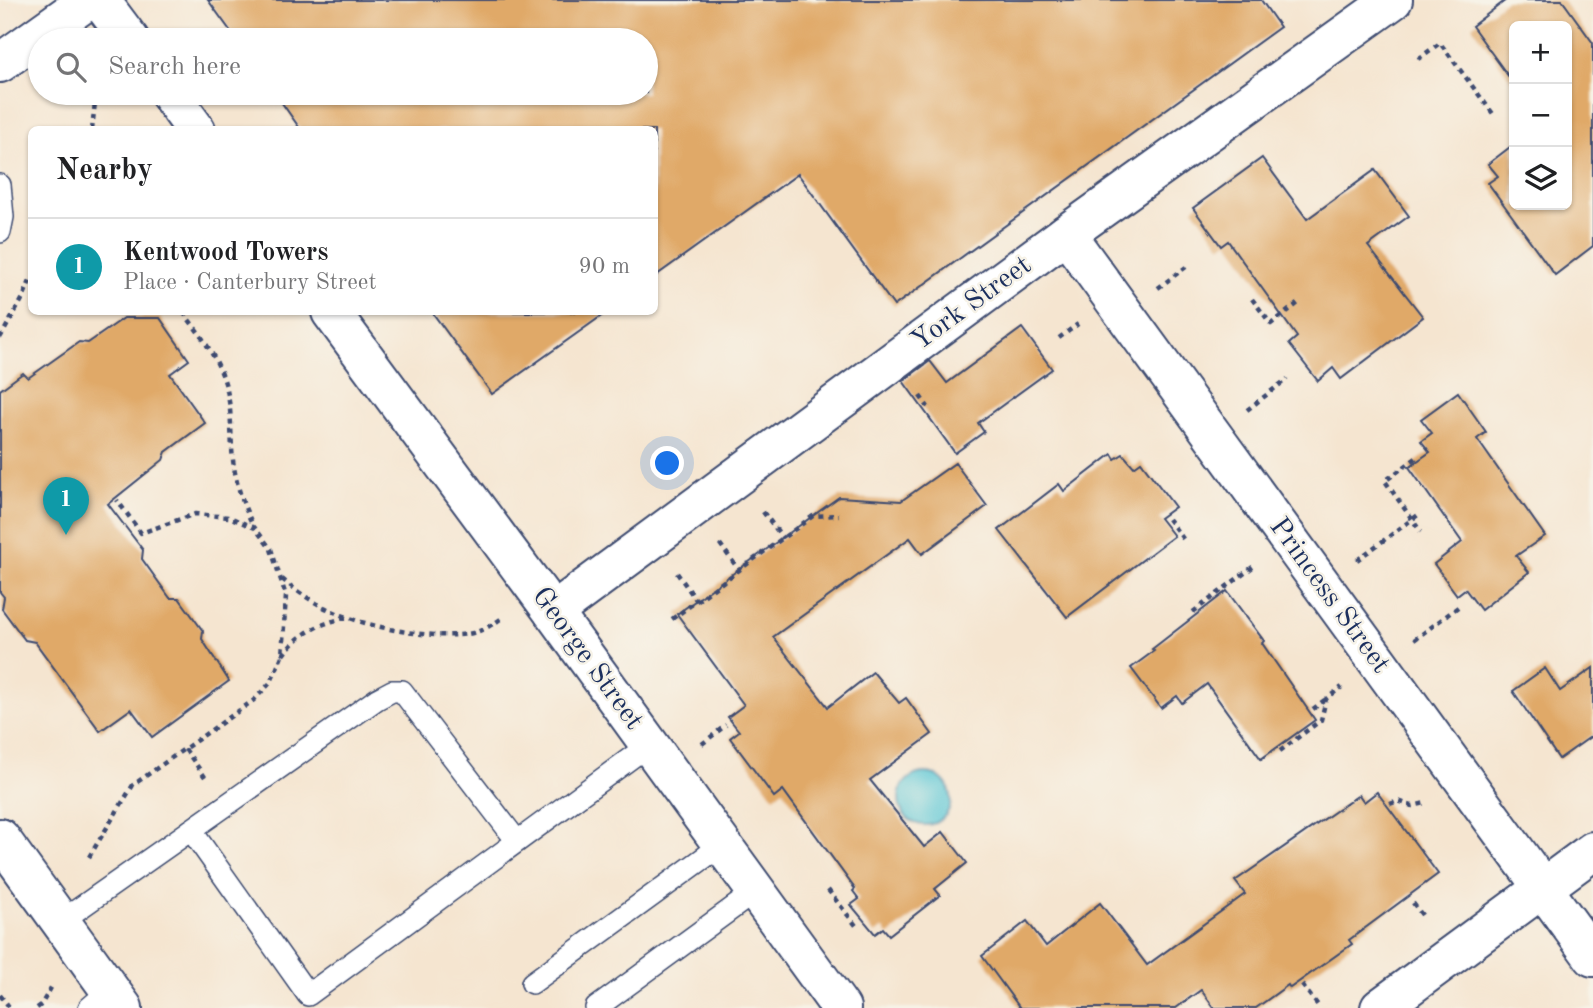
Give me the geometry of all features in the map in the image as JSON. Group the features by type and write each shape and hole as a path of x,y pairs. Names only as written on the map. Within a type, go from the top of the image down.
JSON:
{"street":[{"path":"49,28 88,0"},
{"path":"100,0 121,28"},
{"name":"York Street","path":"553,612 1066,234 1393,0"},
{"path":"0,63 28,43"},
{"path":"178,105 193,126"},
{"name":"Princess Street","path":"1066,234 1593,957"},
{"name":"George Street","path":"333,315 841,1008"},
{"path":"0,838 60,922 108,1002"},
{"path":"1380,1008 1593,851"}],"lane":[{"path":"0,186 3,217 0,232"},
{"path":"60,922 392,691 402,691 517,841"},
{"path":"191,830 308,995 650,744"},
{"path":"532,984 723,845"},
{"path":"596,1008 756,891"}],"path":[{"path":"1418,59 1440,43 1493,116"},
{"path":"92,126 95,105"},
{"path":"1154,290 1190,264"},
{"path":"0,338 28,286"},
{"path":"1252,299 1271,324 1301,301"},
{"path":"85,863 132,785 254,700 271,682 282,656 286,596 282,579 271,549 246,512 236,472 230,405 224,379 209,349 185,315"},
{"path":"1243,412 1287,379"},
{"path":"1416,458 1384,481 1421,532"},
{"path":"117,500 141,533 195,514 229,517 255,528"},
{"path":"761,510 783,538"},
{"path":"672,619 813,516 839,515"},
{"path":"1353,563 1418,515"},
{"path":"1168,519 1184,540"},
{"path":"718,541 739,570"},
{"path":"1193,612 1258,563"},
{"path":"676,572 697,601"},
{"path":"282,579 303,595 347,617 386,628 448,635 471,633 491,626 508,613"},
{"path":"1410,642 1458,607"},
{"path":"282,656 302,637 328,621 347,617"},
{"path":"1313,709 1346,684"},
{"path":"1280,751 1321,720 1325,699"},
{"path":"698,747 726,725"},
{"path":"1390,804 1398,801 1420,806 1433,797"},
{"path":"828,890 858,929"},
{"path":"1413,903 1426,921"},
{"path":"37,1008 53,983"},
{"path":"1303,985 1320,1008"},
{"path":"0,995 10,1008"}],"water":[{"path":"925,773 935,775 943,781 949,789 949,809 943,817 935,823 925,825 915,823 907,817 901,809 899,799 901,789 907,781 915,775"}],"building":[{"path":"208,0 1261,0 1280,27 894,306 798,174 658,274 658,126 298,126 283,105 658,105 658,28 228,28"},
{"path":"1506,0 1562,0 1593,43 1593,246 1555,275 1488,183 1498,176 1488,164 1509,148 1509,210 1572,210 1572,21 1509,21 1509,77 1472,26"},
{"path":"1262,158 1307,219 1375,170 1409,216 1368,246 1423,317 1341,379 1333,368 1318,381 1289,344 1297,337 1228,241 1221,246 1193,208"},
{"path":"434,315 603,315 492,394"},
{"path":"124,318 160,318 189,360 170,374 205,423 166,452 163,460 108,504 143,550 142,559 170,598 179,598 203,631 202,639 229,681 152,737 131,709 100,731 35,642 25,640 2,609 4,597 0,592 0,390 23,373 28,378 79,342 88,343"},
{"path":"1022,328 1052,369 978,423 984,432 955,453 903,381 930,361 947,383"},
{"path":"1458,392 1486,432 1477,439 1545,536 1516,556 1529,572 1481,610 1465,589 1457,595 1434,564 1462,542 1409,467 1430,452 1421,441 1432,433 1421,419"},
{"path":"1112,454 1115,459 1123,454 1134,467 1141,462 1175,507 1160,518 1174,536 1067,617 999,530 1059,484 1064,491"},
{"path":"955,463 987,506 922,554 910,538 773,637 828,707 873,672 899,703 906,698 932,734 870,780 924,847 943,832 967,863 935,889 940,895 889,935 883,928 875,934 851,905 859,899 853,891 855,889 783,790 774,797 730,738 739,731 728,717 744,705 677,614 839,497 901,501"},
{"path":"1227,591 1264,641 1262,643 1315,720 1261,759 1207,684 1182,703 1177,696 1161,708 1131,668"},
{"path":"1545,668 1560,691 1593,668 1593,735 1559,759 1513,691"},
{"path":"1377,792 1438,874 1349,940 1352,944 1290,988 1288,985 1256,1008 1214,1008 1201,990 1176,1008 1020,1008 982,956 1027,921 1046,946 1100,903 1147,965 1245,894 1235,881 1359,795 1364,802"}],"place":[{"name":"Kentwood Towers","path":"66,535"}]}
